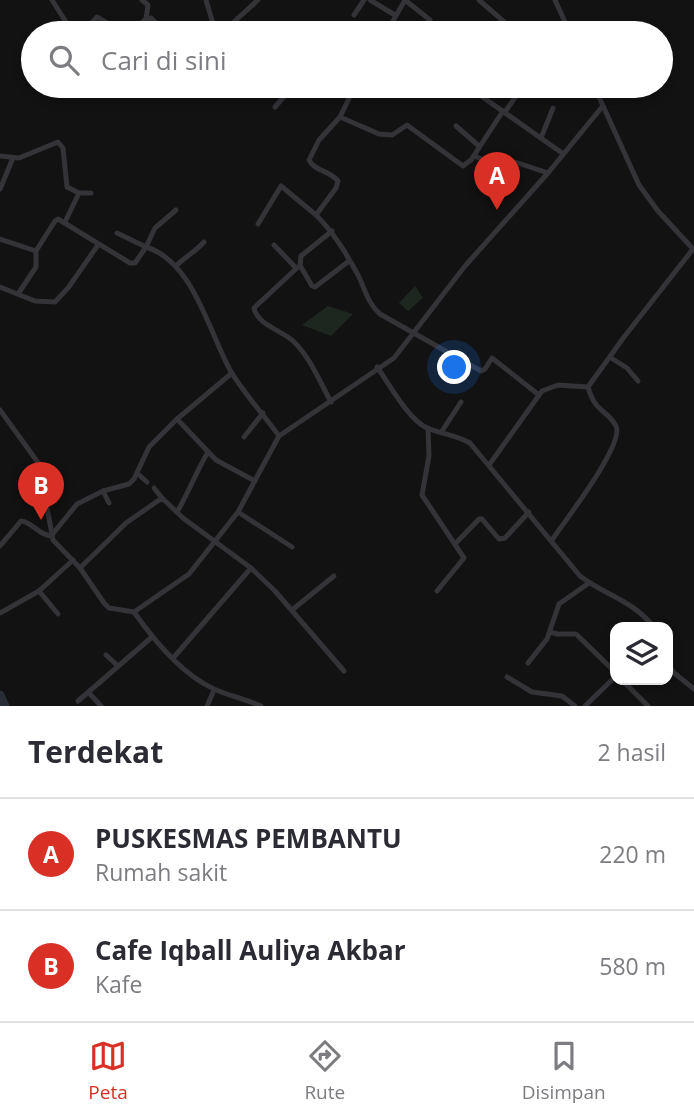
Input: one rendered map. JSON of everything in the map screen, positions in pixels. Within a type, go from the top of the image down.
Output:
[{"type":"street","points":[[52,0],[65,21]]},
{"type":"street","points":[[142,0],[148,3],[144,21]]},
{"type":"street","points":[[206,0],[213,21]]},
{"type":"street","points":[[235,21],[258,0]]},
{"type":"street","points":[[354,15],[364,0]]},
{"type":"street","points":[[370,0],[396,15]]},
{"type":"street","points":[[393,21],[405,0],[430,21]]},
{"type":"street","points":[[479,0],[503,21]]},
{"type":"street","points":[[555,0],[565,21]]},
{"type":"street","points":[[146,19],[155,21]]},
{"type":"street","points":[[275,107],[283,98]]},
{"type":"street","points":[[317,215],[338,181],[335,176],[312,165],[309,160],[319,140],[340,117],[349,98]]},
{"type":"street","points":[[485,98],[562,153]]},
{"type":"street","points":[[340,117],[379,134],[392,135],[407,125],[461,165],[467,164],[474,156],[479,145],[514,98]]},
{"type":"street","points":[[588,387],[694,249],[639,185],[599,98]]},
{"type":"street","points":[[0,410],[39,464],[51,536],[80,568],[109,608],[134,612],[189,574],[239,512],[279,436],[394,358],[465,266],[548,173],[602,107]]},
{"type":"street","points":[[541,138],[553,108]]},
{"type":"street","points":[[456,125],[479,145]]},
{"type":"street","points":[[0,156],[13,159],[24,157],[58,142],[62,148],[66,185],[79,193],[91,194]]},
{"type":"street","points":[[474,156],[494,164],[515,162],[548,173]]},
{"type":"street","points":[[0,189],[13,159]]},
{"type":"street","points":[[258,224],[281,186],[332,231],[373,308],[481,371],[497,350]]},
{"type":"street","points":[[65,222],[79,193]]},
{"type":"street","points":[[36,251],[58,219],[132,264],[146,247],[155,228],[176,211]]},
{"type":"street","points":[[331,402],[295,342],[254,312],[256,305],[298,267],[301,256],[332,231]]},
{"type":"street","points":[[117,233],[156,250],[176,266],[200,302],[232,373],[279,436]]},
{"type":"street","points":[[0,239],[36,251]]},
{"type":"street","points":[[176,266],[204,242]]},
{"type":"street","points":[[0,287],[41,303],[55,303],[98,245]]},
{"type":"street","points":[[274,245],[315,287],[349,261]]},
{"type":"street","points":[[18,294],[36,267],[36,251]]},
{"type":"street","points":[[492,358],[540,395]]},
{"type":"street","points":[[611,358],[627,368],[638,381]]},
{"type":"street","points":[[377,367],[413,417],[428,429],[442,431],[470,443],[580,576],[630,604],[649,622]]},
{"type":"street","points":[[51,536],[76,504],[103,491],[126,486],[137,473],[149,447],[177,419],[232,373]]},
{"type":"street","points":[[489,465],[540,395],[552,385],[588,387]]},
{"type":"street","points":[[552,540],[601,469],[618,435],[612,421],[592,401],[588,387]]},
{"type":"street","points":[[442,431],[461,402]]},
{"type":"street","points":[[244,437],[263,413]]},
{"type":"street","points":[[177,419],[208,453],[222,464],[256,481]]},
{"type":"street","points":[[428,429],[429,456],[422,495],[463,556],[463,562],[437,591]]},
{"type":"street","points":[[177,512],[208,453]]},
{"type":"street","points":[[137,473],[147,482]]},
{"type":"street","points":[[154,488],[177,512],[251,568],[275,591],[344,671]]},
{"type":"street","points":[[103,491],[109,503]]},
{"type":"street","points":[[80,568],[126,523],[162,498]]},
{"type":"street","points":[[239,512],[292,547]]},
{"type":"street","points":[[455,544],[479,519],[502,539],[529,512]]},
{"type":"street","points":[[0,546],[21,521],[29,523],[40,534],[51,536]]},
{"type":"street","points":[[0,613],[39,591],[72,561]]},
{"type":"street","points":[[174,657],[251,568]]},
{"type":"street","points":[[292,610],[334,576]]},
{"type":"street","points":[[528,663],[550,632],[559,604],[589,583]]},
{"type":"street","points":[[39,591],[58,614]]},
{"type":"street","points":[[134,612],[152,637],[191,675],[214,690],[261,706]]},
{"type":"street","points":[[550,632],[576,634],[610,670]]},
{"type":"street","points":[[78,701],[152,637]]},
{"type":"street","points":[[106,655],[118,666]]},
{"type":"street","points":[[673,671],[694,689]]},
{"type":"street","points":[[506,677],[532,692],[562,696],[575,706]]},
{"type":"street","points":[[585,706],[610,680]]},
{"type":"street","points":[[627,685],[648,706]]},
{"type":"street","points":[[207,706],[214,690]]},
{"type":"street","points":[[89,693],[101,706]]},
{"type":"shaded area","points":[[415,286],[423,298],[408,311],[399,303]]},
{"type":"shaded area","points":[[328,306],[353,314],[331,336],[302,325]]},
{"type":"waterway","points":[[0,695],[5,706]]},
{"type":"place","name":"PUSKESMAS PEMBANTU","points":[[497,210]]},
{"type":"place","name":"Cafe Iqball Auliya Akbar","points":[[41,520]]}]
